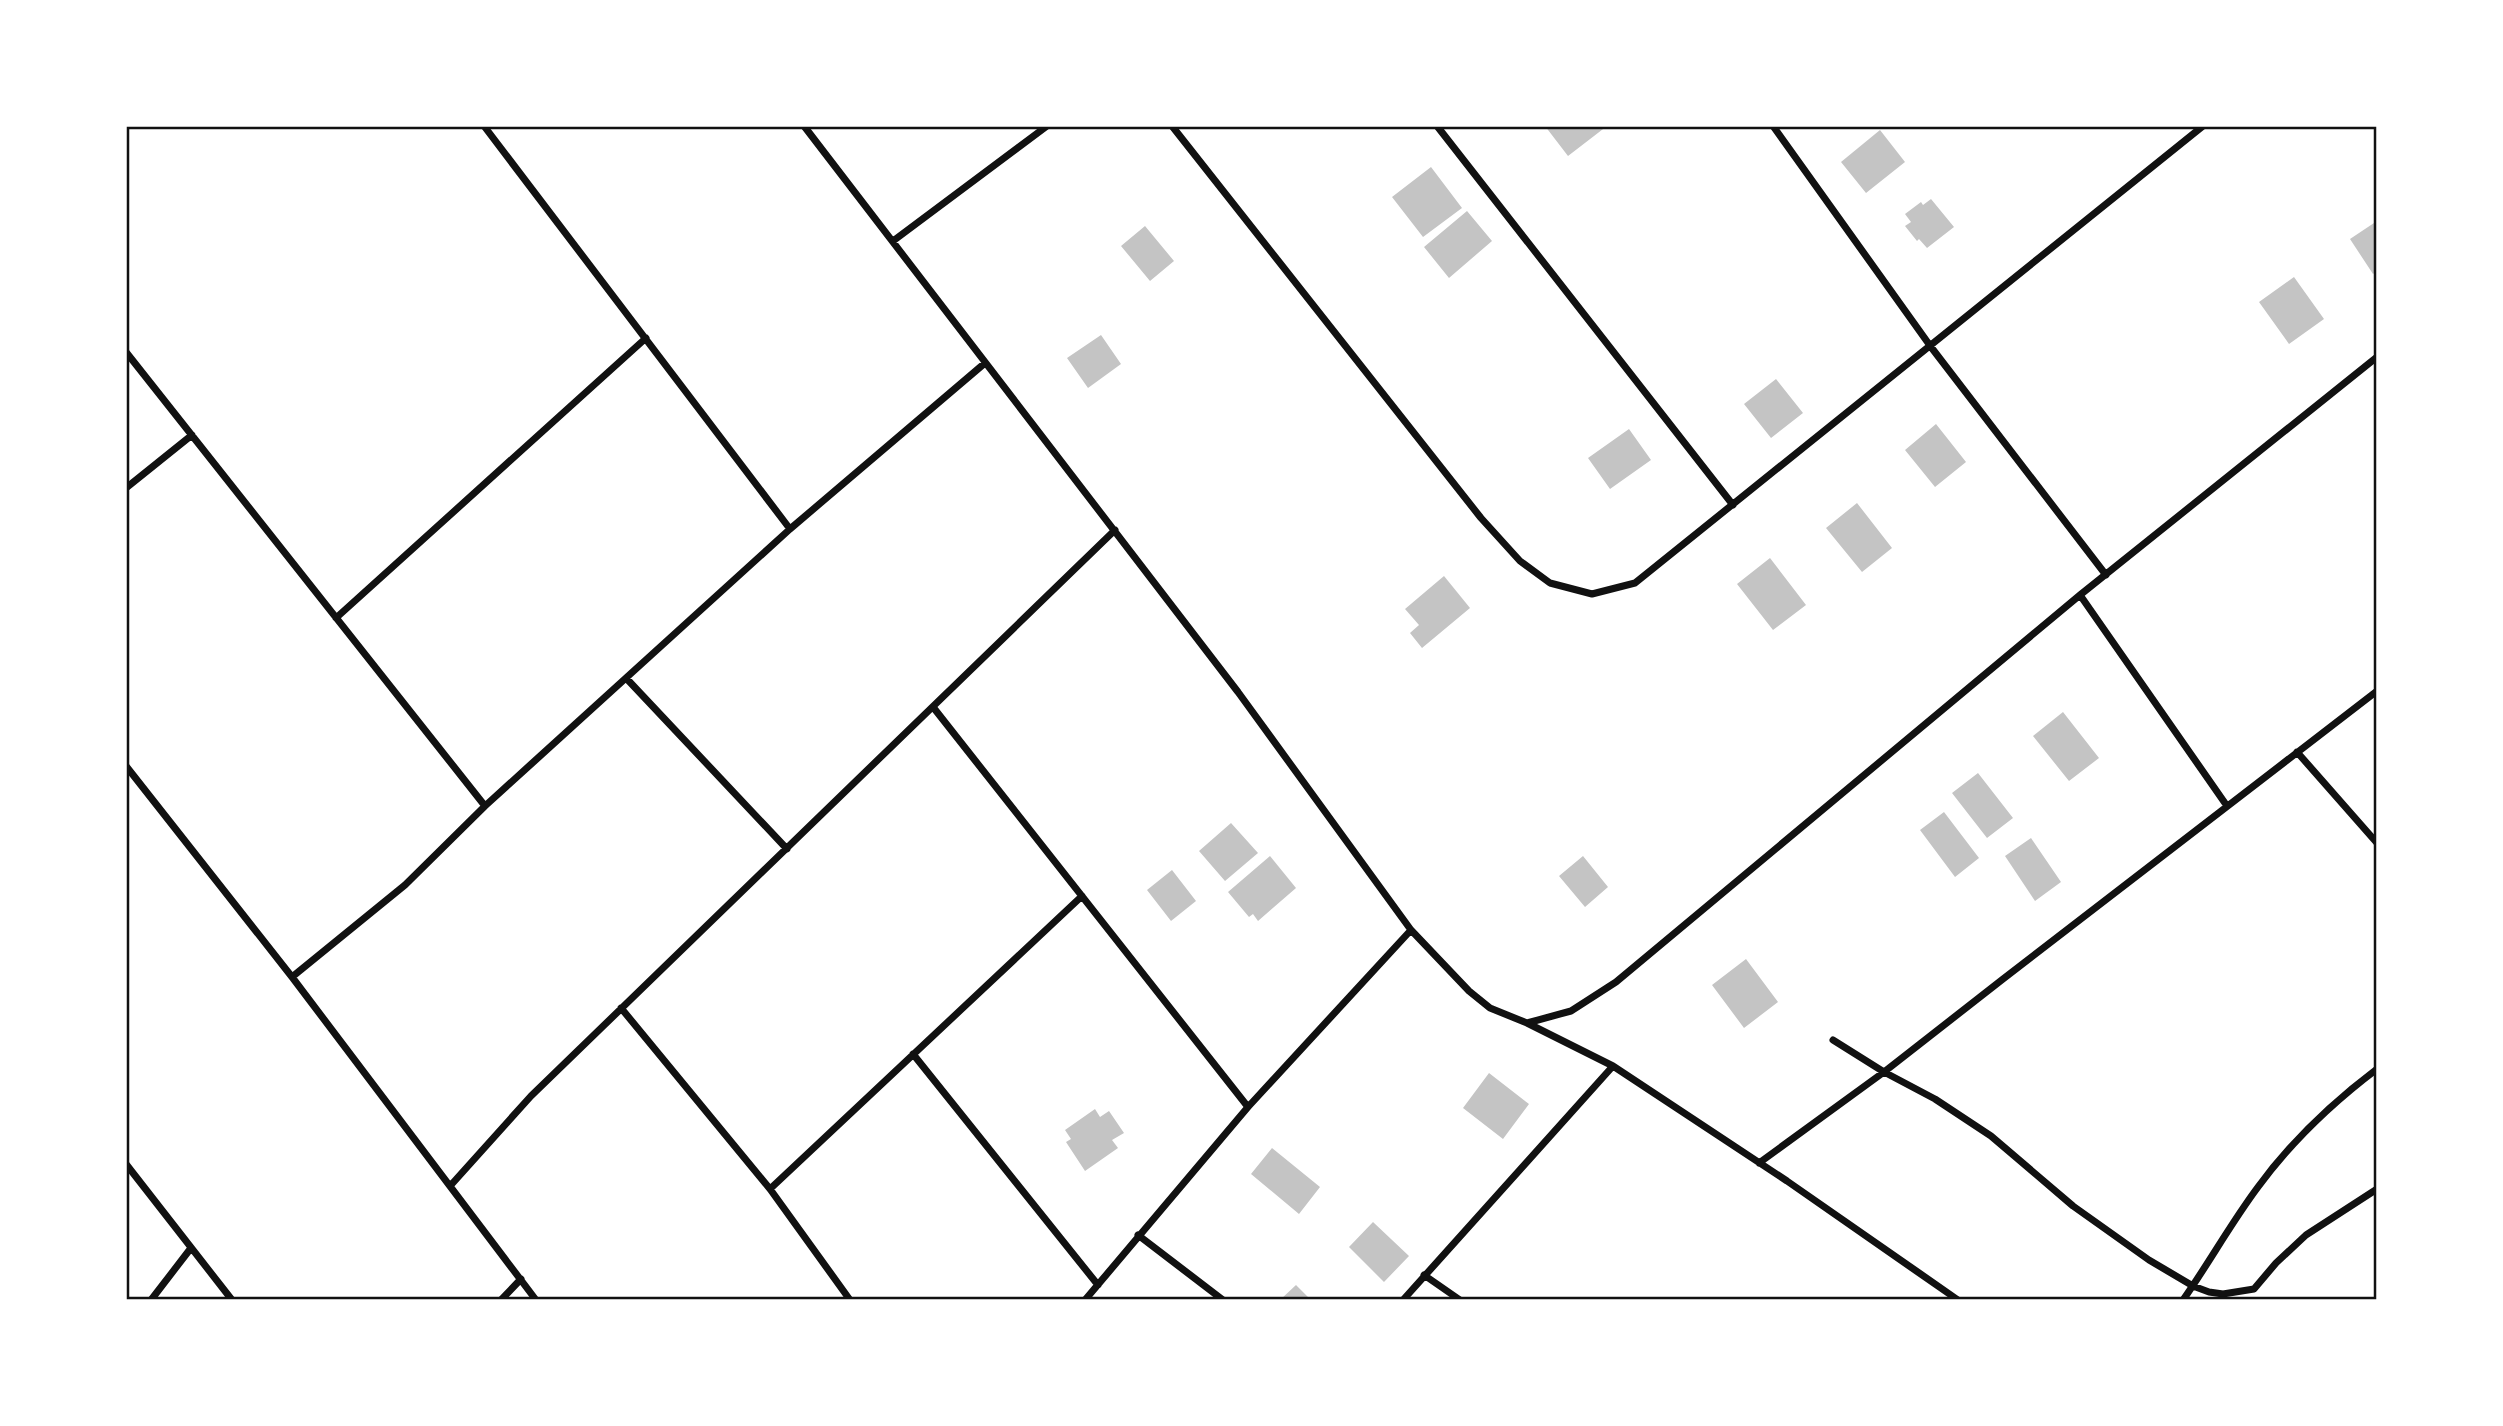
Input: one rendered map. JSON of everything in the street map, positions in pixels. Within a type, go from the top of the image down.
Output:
[{"type":"street","points":[[484,126],[790,529]]},
{"type":"street","points":[[804,126],[1254,713],[1411,930],[1479,1000],[1490,1008],[1527,1023],[1613,1066],[1958,1300]]},
{"type":"street","points":[[893,241],[1047,126]]},
{"type":"street","points":[[1172,126],[1481,517],[1520,561],[1550,583],[1592,594],[1635,583],[2203,126]]},
{"type":"street","points":[[1437,126],[1734,505]]},
{"type":"street","points":[[1774,126],[1931,347],[2106,575]]},
{"type":"street","points":[[336,618],[646,338]]},
{"type":"street","points":[[126,352],[485,806]]},
{"type":"street","points":[[1527,1023],[1570,1011],[1616,982],[2080,595],[2377,357]]},
{"type":"street","points":[[292,977],[405,885],[485,806],[790,529],[985,362]]},
{"type":"street","points":[[126,488],[192,435]]},
{"type":"street","points":[[451,1185],[531,1096],[1115,530]]},
{"type":"street","points":[[2080,595],[2227,806]]},
{"type":"street","points":[[626,678],[787,849]]},
{"type":"street","points":[[1759,1163],[1884,1072],[2377,691]]},
{"type":"street","points":[[933,707],[1248,1107]]},
{"type":"street","points":[[2298,752],[2377,843]]},
{"type":"street","points":[[126,766],[292,977],[536,1300]]},
{"type":"street","points":[[770,1189],[1082,896]]},
{"type":"street","points":[[1085,1300],[1248,1107],[1411,930]]},
{"type":"street","points":[[621,1008],[770,1189],[850,1300]]},
{"type":"street","points":[[1833,1040],[1884,1072],[1935,1099],[1991,1136],[2073,1206],[2149,1260],[2193,1286],[2223,1294],[2254,1289],[2276,1263],[2306,1235],[2377,1189]]},
{"type":"street","points":[[914,1054],[1098,1285]]},
{"type":"street","points":[[1403,1300],[1613,1066]]},
{"type":"street","points":[[2183,1300],[2258,1187],[2300,1136],[2377,1069]]},
{"type":"street","points":[[126,1164],[232,1300]]},
{"type":"street","points":[[1138,1236],[1223,1300]]},
{"type":"street","points":[[151,1300],[191,1248]]},
{"type":"street","points":[[1424,1275],[1460,1300]]},
{"type":"street","points":[[501,1300],[521,1279]]},
{"type":"building","points":[[1545,126],[1607,126],[1568,156]]},
{"type":"building","points":[[1880,130],[1905,162],[1866,193],[1841,162]]},
{"type":"building","points":[[1431,167],[1462,208],[1423,237],[1392,197]]},
{"type":"building","points":[[1931,199],[1954,227],[1927,248],[1919,239],[1917,241],[1905,226],[1911,222],[1905,214],[1921,202],[1923,205]]},
{"type":"building","points":[[1467,211],[1492,241],[1449,278],[1424,247]]},
{"type":"building","points":[[2377,221],[2377,271],[2373,274],[2350,239]]},
{"type":"building","points":[[1145,226],[1174,261],[1150,281],[1121,246]]},
{"type":"building","points":[[2294,277],[2324,319],[2289,344],[2259,302]]},
{"type":"building","points":[[1101,335],[1121,364],[1088,388],[1067,358]]},
{"type":"building","points":[[1776,379],[1803,413],[1771,438],[1744,404]]},
{"type":"building","points":[[1936,424],[1966,462],[1935,487],[1905,450]]},
{"type":"building","points":[[1629,429],[1651,460],[1610,489],[1588,458]]},
{"type":"building","points":[[1857,503],[1892,548],[1862,572],[1826,528]]},
{"type":"building","points":[[1770,558],[1806,605],[1773,630],[1737,584]]},
{"type":"building","points":[[1444,576],[1470,608],[1422,648],[1410,633],[1419,625],[1405,609]]},
{"type":"building","points":[[2063,712],[2099,758],[2069,781],[2033,736]]},
{"type":"building","points":[[1978,773],[2013,818],[1987,838],[1952,793]]},
{"type":"building","points":[[1944,812],[1979,858],[1955,877],[1920,830]]},
{"type":"building","points":[[1231,823],[1258,853],[1225,881],[1199,851]]},
{"type":"building","points":[[2031,838],[2061,882],[2035,901],[2005,856]]},
{"type":"building","points":[[1270,856],[1296,888],[1258,921],[1253,914],[1249,917],[1228,892]]},
{"type":"building","points":[[1583,856],[1608,887],[1585,907],[1559,876]]},
{"type":"building","points":[[1172,870],[1196,901],[1171,921],[1147,890]]},
{"type":"building","points":[[1746,959],[1778,1002],[1744,1028],[1712,985]]},
{"type":"building","points":[[1489,1073],[1529,1104],[1503,1139],[1463,1108]]},
{"type":"building","points":[[1095,1109],[1100,1117],[1109,1111],[1124,1133],[1112,1140],[1118,1148],[1085,1171],[1066,1142],[1071,1139],[1065,1130]]},
{"type":"building","points":[[1272,1148],[1320,1187],[1299,1214],[1251,1174]]},
{"type":"building","points":[[1373,1222],[1409,1256],[1384,1282],[1349,1247]]},
{"type":"building","points":[[1296,1285],[1311,1300],[1280,1300]]}]
